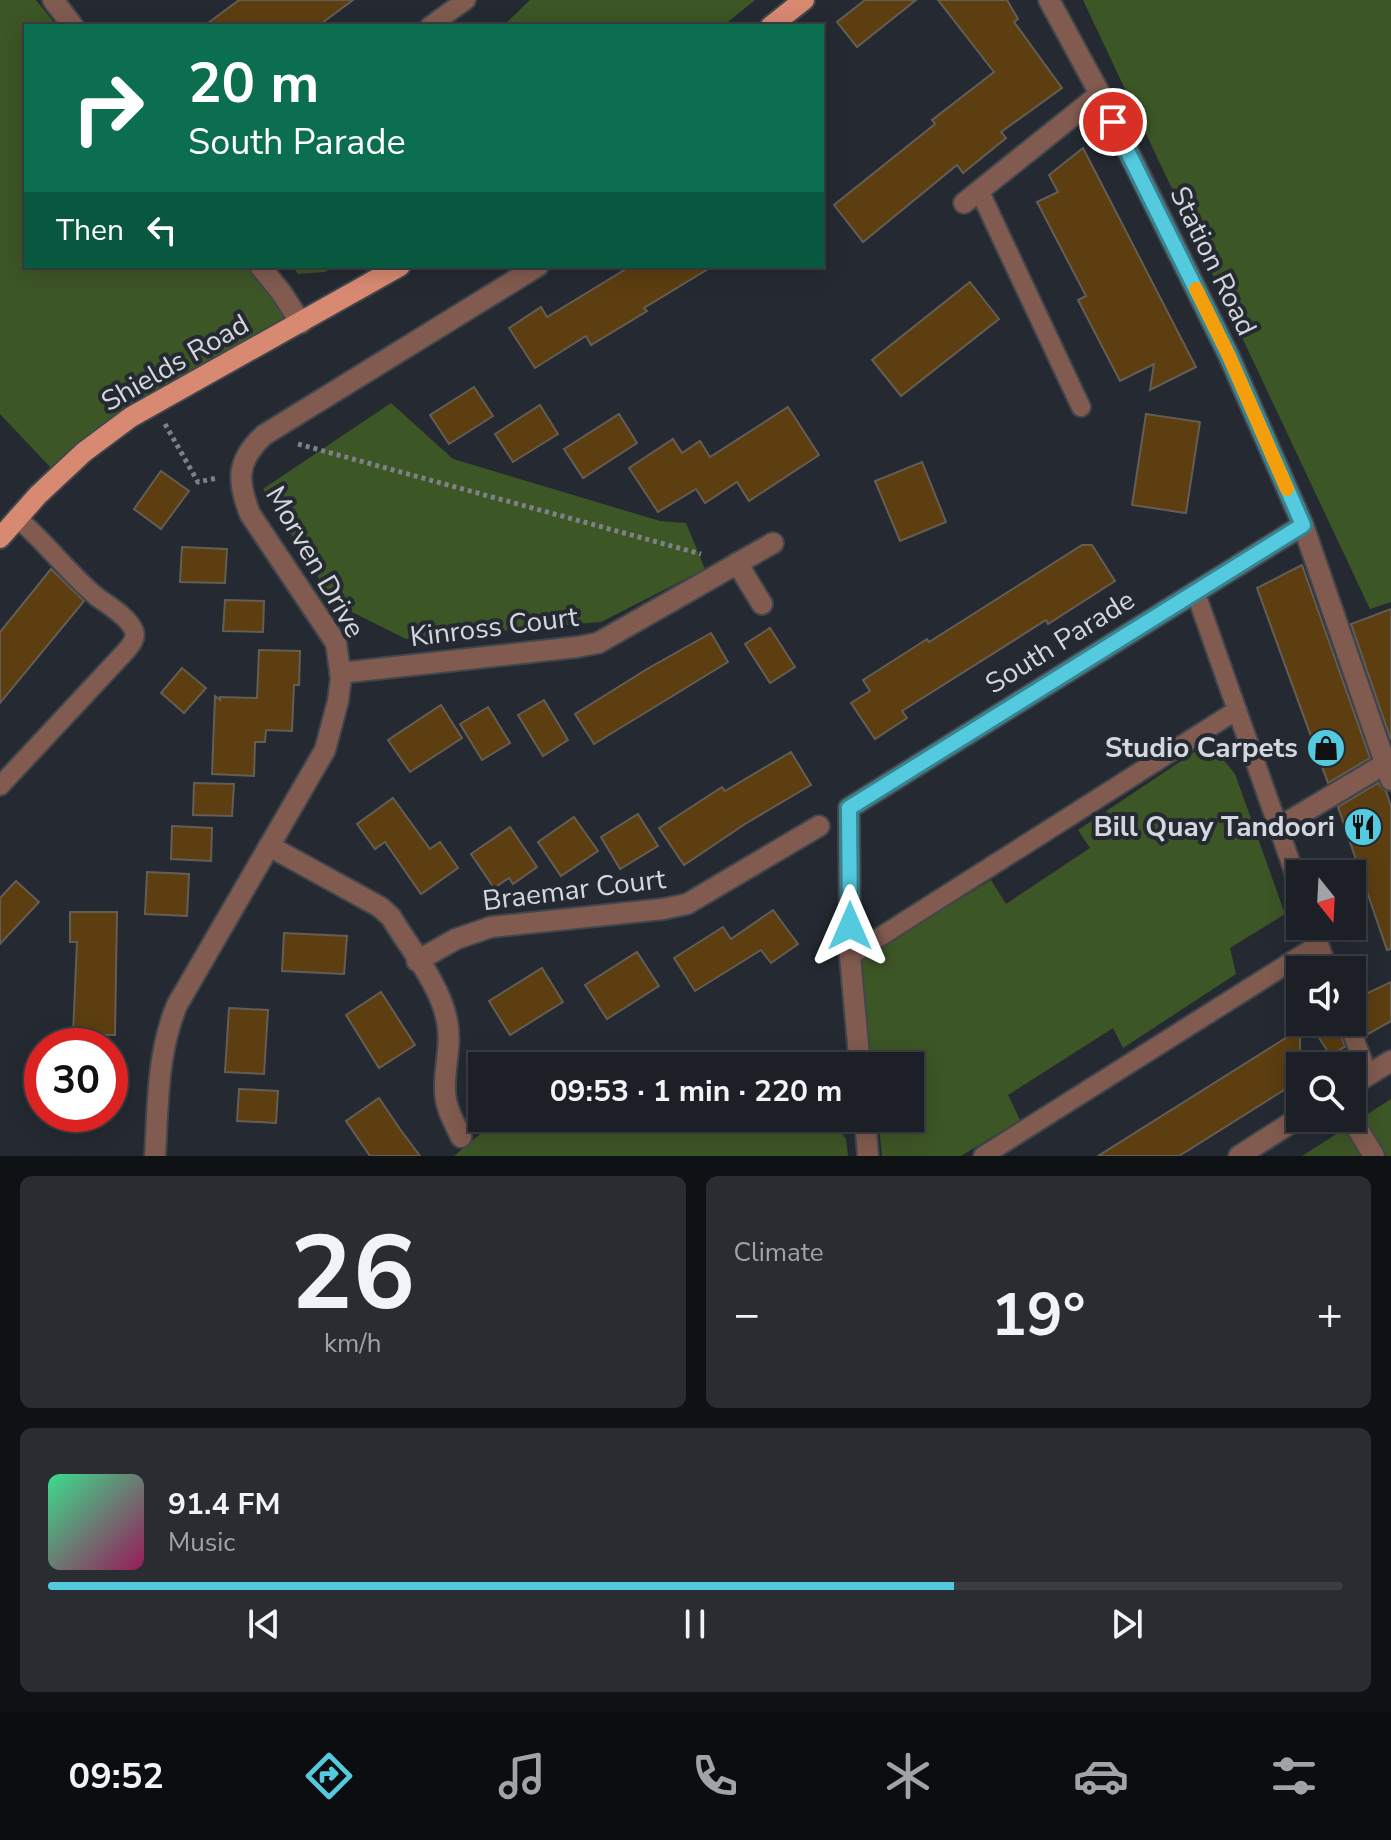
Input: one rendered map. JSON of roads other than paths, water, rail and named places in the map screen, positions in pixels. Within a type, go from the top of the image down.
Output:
[{"type":"main road","points":[[774,24],[804,0]]},
{"type":"main road","name":"Shields Road","points":[[0,538],[38,495],[84,452],[131,417],[397,268]]},
{"type":"street","points":[[53,0],[71,24]]},
{"type":"street","name":"Station Road","points":[[1049,0],[1100,94],[1229,356],[1303,525],[1389,775]]},
{"type":"street","points":[[972,196],[1100,94]]},
{"type":"street","points":[[262,268],[301,323]]},
{"type":"street","name":"Morven Drive","points":[[155,1156],[163,1047],[177,1005],[325,750],[336,712],[340,673],[336,643],[250,514],[242,493],[241,472],[248,449],[264,435],[535,268]]},
{"type":"street","name":"South Parade","points":[[850,956],[849,808],[1303,525]]},
{"type":"street","name":"Kinross Court","points":[[340,673],[598,643],[773,543]]},
{"type":"street","points":[[737,563],[762,604]]},
{"type":"street","points":[[1279,827],[1389,775]]},
{"type":"street","name":"Braemar Court","points":[[417,961],[456,939],[491,927],[687,904],[819,826]]},
{"type":"street","points":[[269,846],[380,907],[391,917],[440,997],[449,1041],[445,1090],[447,1107],[461,1137]]},
{"type":"street","points":[[850,956],[859,1052]]},
{"type":"street","points":[[1366,1076],[1391,1061]]},
{"type":"street","points":[[1239,1156],[1286,1126]]},
{"type":"street","points":[[866,1132],[868,1156]]},
{"type":"street","points":[[1359,1132],[1374,1156]]},
{"type":"lane","points":[[433,24],[466,0]]},
{"type":"lane","points":[[972,196],[1081,407]]},
{"type":"lane","points":[[0,786],[134,640],[134,632],[128,622],[79,582],[44,541],[17,518]]},
{"type":"lane","points":[[1195,591],[1290,860]]},
{"type":"lane","points":[[850,956],[1237,710]]},
{"type":"lane","points":[[983,1156],[1308,940]]},
{"type":"place","name":"Studio Carpets","points":[[1326,748]]},
{"type":"place","name":"Bill Quay Tandoori","points":[[1363,827]]}]
